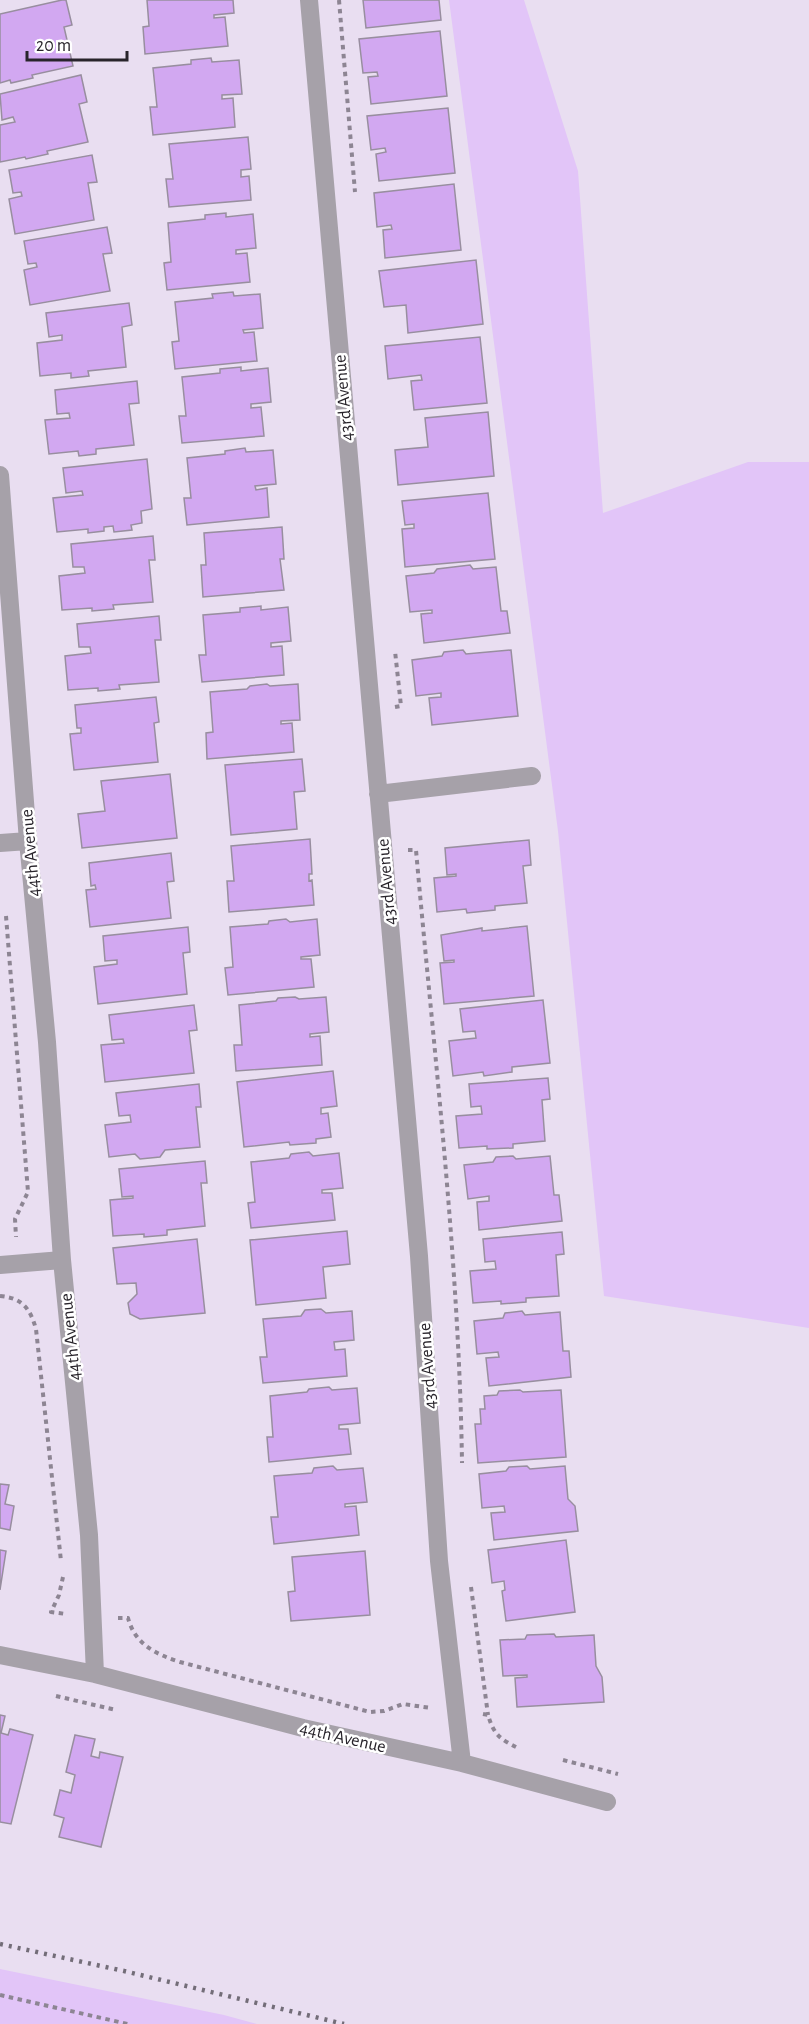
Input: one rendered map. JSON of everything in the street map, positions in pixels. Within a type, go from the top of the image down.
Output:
[{"type":"street","name":"43rd Avenue","points":[[309,0],[419,1256],[439,1561],[462,1763]]},
{"type":"street","name":"44th Avenue","points":[[0,475],[28,841],[47,1042],[62,1260],[89,1535],[95,1674],[303,1728],[462,1763],[607,1802]]},
{"type":"street","points":[[378,794],[532,776]]},
{"type":"street","points":[[0,843],[28,841]]},
{"type":"street","points":[[9,1265],[62,1260]]},
{"type":"street","points":[[0,1655],[95,1674]]},
{"type":"path","points":[[384,853],[416,850],[454,1277],[461,1388],[462,1465]]},
{"type":"path","points":[[6,914],[28,1192],[15,1219],[9,1265],[21,1304]]},
{"type":"path","points":[[0,1296],[14,1298],[31,1312],[36,1329],[62,1564]]},
{"type":"path","points":[[63,1576],[59,1595],[51,1612],[93,1618],[128,1618],[131,1628],[143,1645],[170,1659],[370,1712],[384,1711],[403,1704],[488,1715]]},
{"type":"path","points":[[471,1581],[488,1715],[493,1731],[503,1740],[529,1751]]},
{"type":"path","points":[[562,1760],[618,1774]]},
{"type":"path","points":[[0,1995],[128,2024]]},
{"type":"shaded area","points":[[449,0],[524,0],[578,171],[603,513],[748,462],[809,462],[809,1328],[604,1296],[558,831]]},
{"type":"shaded area","points":[[0,1969],[224,2015],[257,2024],[0,2024]]},
{"type":"building","points":[[66,0],[72,25],[64,27],[73,66],[32,75],[33,78],[0,83],[0,14]]},
{"type":"building","points":[[147,0],[233,0],[234,13],[214,15],[214,18],[225,17],[228,46],[145,54],[143,27],[149,26]]},
{"type":"building","points":[[363,0],[439,0],[441,20],[366,28]]},
{"type":"building","points":[[440,31],[447,96],[371,104],[368,77],[378,76],[377,72],[363,73],[359,39]]},
{"type":"building","points":[[211,58],[212,62],[239,60],[242,94],[222,95],[222,99],[233,98],[235,127],[153,135],[150,107],[157,107],[153,68],[191,64],[191,60]]},
{"type":"building","points":[[81,75],[87,102],[79,104],[88,142],[47,151],[48,154],[26,159],[25,157],[0,162],[0,125],[15,122],[13,117],[2,120],[0,94]]},
{"type":"building","points":[[448,108],[455,173],[379,181],[376,154],[386,152],[385,148],[371,150],[367,116]]},
{"type":"building","points":[[248,137],[251,169],[241,170],[241,177],[249,176],[251,200],[169,207],[166,179],[173,179],[169,144]]},
{"type":"building","points":[[92,155],[97,182],[88,183],[94,220],[15,234],[9,199],[22,196],[21,192],[13,193],[9,170]]},
{"type":"building","points":[[454,184],[461,250],[385,258],[383,230],[392,229],[391,225],[377,227],[374,193]]},
{"type":"building","points":[[226,213],[226,217],[253,214],[256,248],[236,250],[236,254],[247,253],[250,282],[167,290],[164,263],[171,262],[168,223],[205,219],[205,215]]},
{"type":"building","points":[[107,227],[112,253],[103,254],[110,291],[30,305],[24,270],[37,267],[36,263],[28,264],[24,241]]},
{"type":"building","points":[[476,260],[483,324],[408,333],[406,305],[384,307],[379,271]]},
{"type":"building","points":[[233,292],[234,296],[260,294],[263,328],[243,330],[244,333],[254,332],[257,361],[175,369],[172,342],[179,341],[175,302],[213,298],[212,294]]},
{"type":"building","points":[[129,303],[132,325],[122,327],[126,367],[88,371],[89,376],[71,378],[71,373],[40,376],[37,343],[62,340],[62,335],[49,337],[46,313]]},
{"type":"building","points":[[480,337],[487,403],[414,410],[411,381],[422,380],[421,375],[388,379],[385,346]]},
{"type":"building","points":[[241,367],[241,371],[268,368],[271,402],[251,404],[251,408],[261,407],[264,436],[182,443],[179,416],[186,416],[182,377],[220,373],[220,369]]},
{"type":"building","points":[[137,381],[139,403],[129,404],[134,445],[96,449],[96,454],[79,456],[78,451],[49,454],[45,420],[70,418],[69,413],[57,414],[55,390]]},
{"type":"building","points":[[488,412],[494,476],[398,485],[395,450],[428,447],[425,418]]},
{"type":"building","points":[[245,448],[246,452],[273,450],[276,484],[255,486],[256,490],[267,488],[269,517],[187,525],[184,498],[191,498],[187,458],[225,454],[225,451]]},
{"type":"building","points":[[147,459],[152,509],[141,511],[142,523],[131,525],[132,530],[114,532],[113,526],[104,527],[104,531],[88,533],[88,529],[57,532],[53,498],[83,495],[82,491],[66,493],[63,468]]},
{"type":"building","points":[[488,493],[495,559],[405,567],[402,529],[414,528],[414,524],[405,525],[402,501]]},
{"type":"building","points":[[282,527],[284,559],[280,559],[284,590],[203,597],[201,565],[206,565],[204,533]]},
{"type":"building","points":[[153,536],[155,560],[149,560],[153,602],[113,605],[114,609],[92,611],[92,608],[62,610],[59,576],[85,573],[84,567],[73,567],[71,544]]},
{"type":"building","points":[[470,565],[473,569],[496,567],[501,611],[507,611],[510,633],[424,643],[421,614],[432,613],[432,610],[410,612],[406,576]]},
{"type":"building","points":[[261,606],[261,610],[288,607],[291,641],[271,643],[271,647],[282,646],[284,675],[202,682],[199,655],[206,655],[203,615],[240,612],[240,608]]},
{"type":"building","points":[[159,616],[161,640],[155,640],[159,682],[119,685],[120,689],[98,691],[98,688],[68,690],[65,656],[91,653],[90,647],[79,647],[77,624]]},
{"type":"building","points":[[463,650],[466,654],[511,650],[518,716],[432,725],[429,698],[441,697],[441,693],[416,696],[412,660],[442,656],[444,652]]},
{"type":"building","points":[[267,684],[270,686],[298,684],[300,720],[281,721],[281,724],[292,723],[294,752],[207,759],[206,733],[213,732],[210,692],[247,689],[250,686]]},
{"type":"building","points":[[156,697],[159,722],[154,723],[158,762],[74,770],[70,734],[81,733],[81,728],[77,728],[75,705]]},
{"type":"building","points":[[302,759],[305,791],[294,792],[297,829],[231,835],[225,765]]},
{"type":"building","points":[[170,774],[177,838],[82,848],[78,814],[105,811],[101,781]]},
{"type":"building","points":[[310,839],[312,874],[309,874],[309,881],[312,880],[314,905],[229,912],[227,881],[234,881],[231,846]]},
{"type":"building","points":[[529,840],[531,865],[523,866],[527,903],[495,906],[495,910],[467,913],[466,909],[437,912],[434,878],[456,876],[456,874],[447,875],[445,848]]},
{"type":"building","points":[[171,853],[174,881],[167,882],[171,918],[90,927],[86,890],[96,889],[95,885],[91,886],[89,863]]},
{"type":"building","points":[[286,919],[290,922],[317,919],[320,955],[301,957],[301,959],[311,959],[314,987],[228,995],[225,968],[233,967],[230,927],[268,924],[269,921]]},
{"type":"building","points":[[527,926],[534,996],[444,1004],[440,963],[454,962],[454,960],[444,961],[441,935],[482,928],[482,931]]},
{"type":"building","points":[[188,927],[190,952],[183,953],[187,994],[98,1004],[94,967],[117,964],[117,960],[105,961],[103,936]]},
{"type":"building","points":[[295,997],[299,999],[326,997],[329,1032],[310,1034],[310,1037],[320,1036],[322,1065],[236,1071],[234,1045],[242,1045],[239,1005]]},
{"type":"building","points":[[543,1000],[550,1063],[512,1067],[512,1072],[484,1076],[483,1072],[453,1076],[449,1041],[476,1038],[475,1031],[463,1032],[460,1009]]},
{"type":"building","points":[[194,1005],[197,1030],[189,1031],[194,1073],[105,1082],[101,1045],[124,1043],[123,1039],[112,1040],[109,1015]]},
{"type":"building","points":[[333,1071],[337,1106],[321,1108],[321,1114],[328,1113],[331,1137],[316,1139],[316,1143],[290,1145],[289,1142],[244,1147],[237,1082]]},
{"type":"building","points":[[548,1078],[550,1099],[542,1100],[545,1141],[513,1144],[513,1148],[487,1149],[487,1146],[459,1148],[456,1116],[482,1114],[481,1106],[471,1107],[469,1084]]},
{"type":"building","points":[[199,1084],[201,1107],[196,1107],[200,1147],[165,1150],[160,1157],[140,1159],[135,1154],[109,1157],[105,1125],[131,1122],[130,1115],[119,1116],[116,1093]]},
{"type":"building","points":[[309,1152],[313,1156],[339,1153],[343,1188],[322,1190],[322,1193],[332,1193],[335,1220],[251,1228],[248,1203],[255,1202],[251,1162],[289,1158],[291,1154]]},
{"type":"building","points":[[513,1156],[516,1159],[550,1156],[554,1195],[559,1195],[562,1221],[479,1230],[477,1202],[489,1201],[489,1196],[468,1199],[464,1165],[493,1162],[496,1157]]},
{"type":"building","points":[[205,1161],[207,1183],[201,1183],[205,1226],[167,1230],[167,1235],[113,1236],[110,1200],[133,1198],[133,1196],[122,1197],[119,1169]]},
{"type":"building","points":[[347,1231],[350,1264],[323,1267],[326,1298],[256,1305],[250,1240]]},
{"type":"building","points":[[562,1232],[564,1254],[556,1255],[559,1296],[526,1298],[526,1302],[473,1303],[470,1271],[496,1269],[495,1261],[485,1262],[483,1239]]},
{"type":"building","points":[[197,1239],[205,1313],[140,1319],[130,1314],[128,1303],[137,1294],[136,1283],[117,1284],[113,1248]]},
{"type":"building","points":[[321,1309],[326,1313],[352,1311],[354,1340],[334,1342],[335,1350],[345,1349],[347,1376],[263,1383],[260,1357],[267,1357],[263,1319],[301,1316],[305,1310]]},
{"type":"building","points":[[522,1311],[525,1315],[560,1312],[563,1351],[569,1351],[571,1377],[489,1386],[486,1358],[499,1357],[498,1352],[477,1354],[474,1321],[503,1318],[505,1313]]},
{"type":"building","points":[[329,1387],[332,1390],[357,1388],[360,1423],[339,1425],[339,1429],[348,1429],[351,1454],[269,1462],[267,1437],[273,1437],[270,1396]]},
{"type":"building","points":[[520,1390],[523,1392],[561,1390],[566,1457],[478,1463],[475,1424],[481,1424],[480,1409],[485,1409],[484,1396],[497,1395],[499,1391]]},
{"type":"building","points":[[333,1466],[337,1470],[363,1468],[367,1502],[345,1504],[345,1507],[356,1506],[359,1535],[274,1544],[271,1517],[278,1517],[274,1476],[312,1473],[314,1468]]},
{"type":"building","points":[[527,1466],[530,1469],[565,1466],[568,1499],[575,1506],[578,1531],[494,1540],[491,1513],[505,1512],[504,1506],[482,1508],[479,1474],[506,1471],[509,1467]]},
{"type":"building","points":[[0,1484],[9,1485],[5,1504],[14,1506],[10,1530],[0,1528]]},
{"type":"building","points":[[566,1540],[575,1612],[506,1621],[502,1591],[505,1590],[504,1581],[492,1583],[488,1550]]},
{"type":"building","points":[[0,1550],[6,1551],[0,1590]]},
{"type":"building","points":[[365,1551],[370,1615],[291,1621],[288,1592],[295,1591],[292,1557]]},
{"type":"building","points":[[554,1634],[556,1637],[594,1635],[596,1666],[602,1677],[604,1702],[517,1707],[515,1678],[527,1677],[527,1675],[503,1676],[500,1640],[525,1639],[527,1635]]},
{"type":"building","points":[[0,1715],[5,1716],[1,1733],[8,1735],[10,1729],[33,1735],[11,1824],[0,1822]]},
{"type":"building","points":[[75,1735],[95,1739],[91,1756],[99,1758],[100,1752],[123,1757],[101,1847],[59,1837],[64,1818],[54,1815],[60,1790],[71,1793],[75,1775],[66,1772]]},
{"type":"railway","points":[[0,1944],[344,2024]]}]
